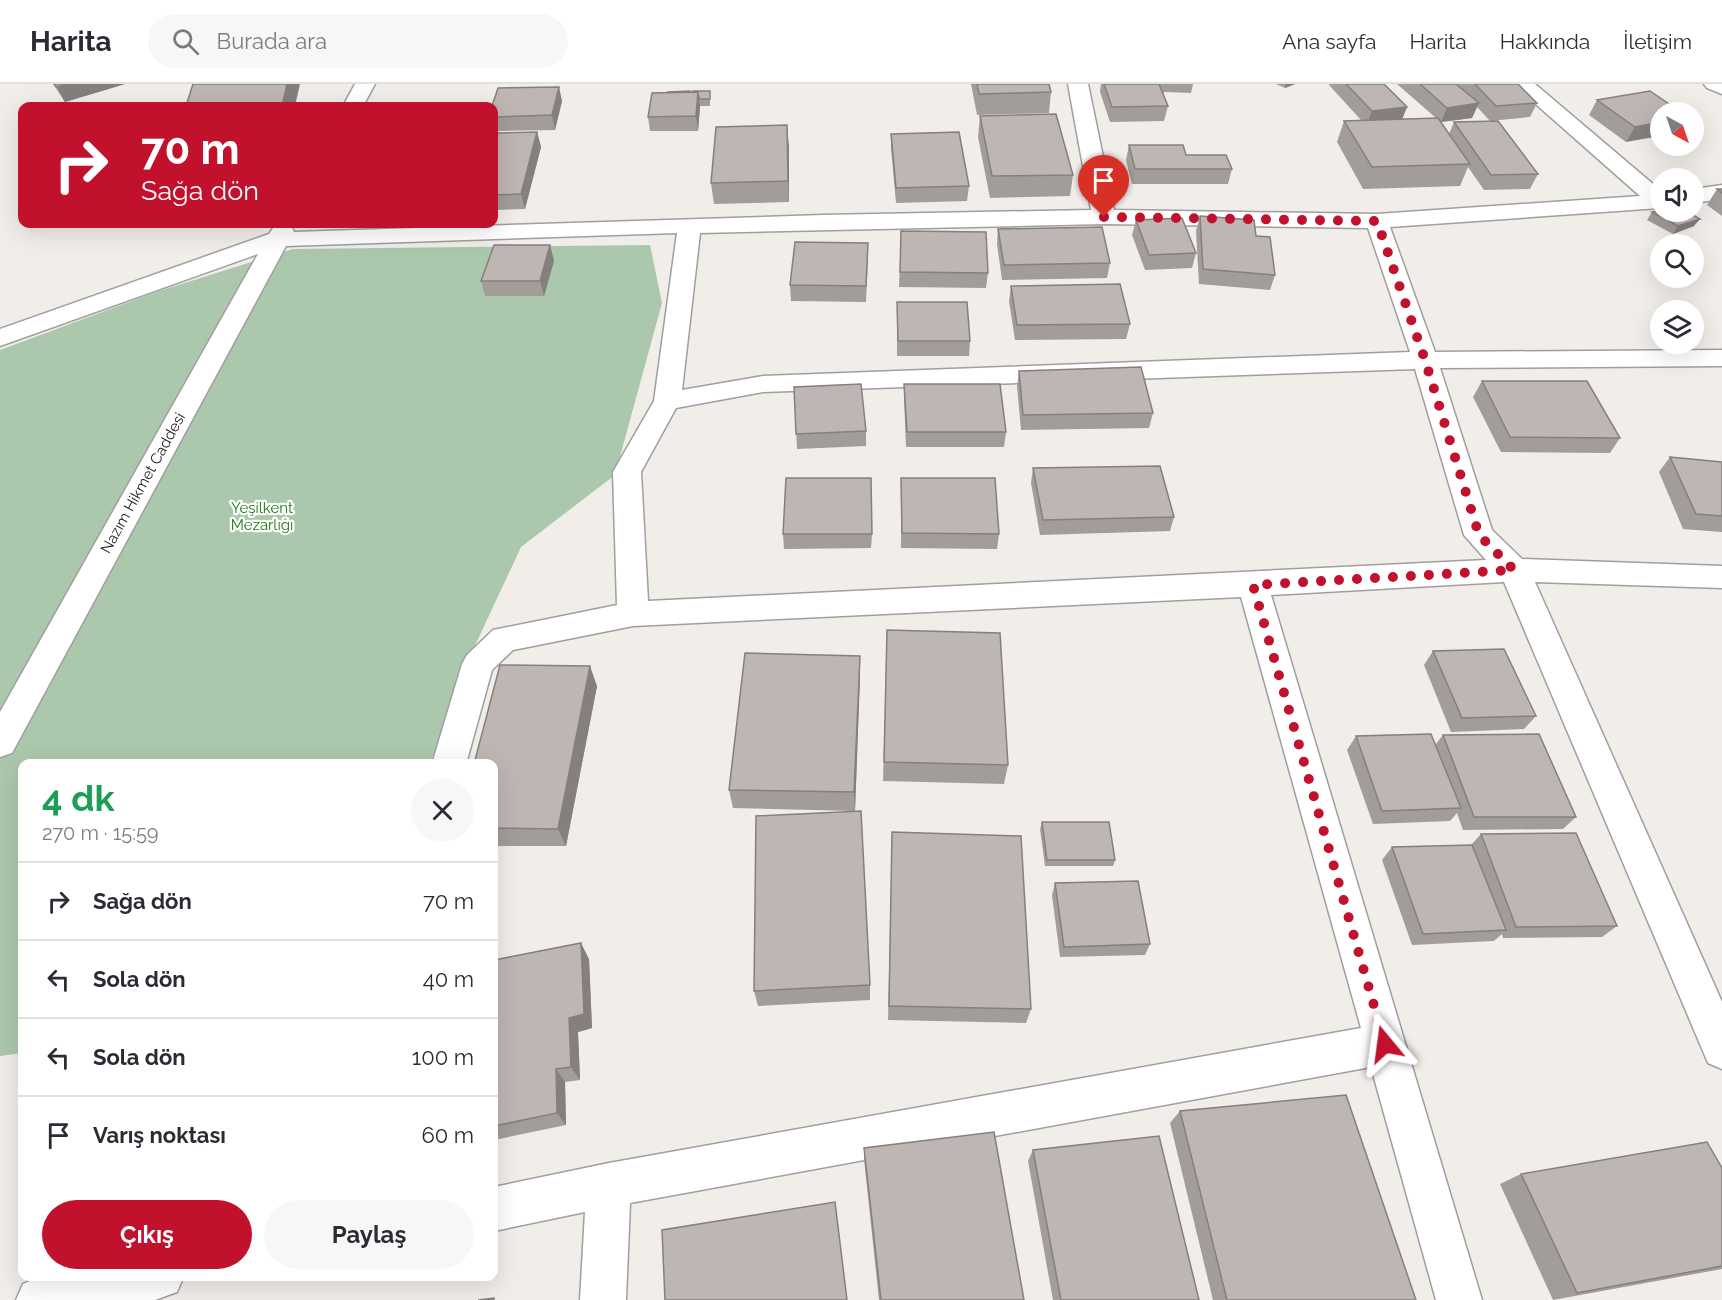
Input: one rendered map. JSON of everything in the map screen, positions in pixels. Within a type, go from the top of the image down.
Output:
[{"type":"street","points":[[355,102],[365,84]]},
{"type":"street","points":[[1078,84],[1104,217]]},
{"type":"street","points":[[1523,84],[1650,192]]},
{"type":"street","points":[[1714,84],[1722,88]]},
{"type":"street","points":[[1704,195],[1722,192]]},
{"type":"street","points":[[0,339],[283,231],[689,227],[1104,217],[1377,221],[1650,202]]},
{"type":"street","points":[[1377,221],[1425,360],[1479,535],[1514,570],[1722,1049]]},
{"type":"street","points":[[633,614],[627,472],[667,401],[689,227]]},
{"type":"street","name":"Nazım Hikmet Caddesi","points":[[0,742],[283,231]]},
{"type":"street","points":[[667,401],[763,384],[1425,360],[1722,358]]},
{"type":"street","points":[[450,759],[478,664],[504,639],[633,614],[1253,585],[1514,570],[1722,576]]},
{"type":"street","points":[[1253,585],[1459,1300]]},
{"type":"street","points":[[498,1208],[609,1185],[1385,1044]]},
{"type":"street","points":[[603,1300],[609,1185]]},
{"type":"street","points":[[39,1300],[136,1281]]},
{"type":"green space","name":"Yeşilkent Mezarlığı","points":[[650,245],[662,303],[615,475],[521,547],[466,665],[431,759],[18,759],[18,1054],[0,1056],[0,350],[156,292],[293,249]]},
{"type":"building","points":[[193,84],[287,84],[283,102],[187,102]]},
{"type":"building","points":[[977,84],[1049,84],[1051,92],[979,94]]},
{"type":"building","points":[[1104,84],[1159,84],[1168,106],[1112,107]]},
{"type":"building","points":[[1346,84],[1384,84],[1407,107],[1372,111]]},
{"type":"building","points":[[1420,84],[1456,84],[1479,103],[1447,108]]},
{"type":"building","points":[[1475,84],[1518,84],[1537,103],[1496,106]]},
{"type":"building","points":[[559,87],[552,115],[498,117],[498,102],[493,102],[498,88]]},
{"type":"building","points":[[693,91],[710,91],[710,99],[699,99],[698,92]]},
{"type":"building","points":[[1650,91],[1666,102],[1650,102],[1650,124],[1635,127],[1597,100]]},
{"type":"building","points":[[698,92],[696,116],[648,117],[652,93]]},
{"type":"building","points":[[1056,114],[1073,175],[992,176],[980,116]]},
{"type":"building","points":[[1438,118],[1470,164],[1372,167],[1344,121]]},
{"type":"building","points":[[1498,121],[1538,174],[1491,175],[1454,122]]},
{"type":"building","points":[[787,125],[788,181],[711,183],[716,127]]},
{"type":"building","points":[[537,132],[521,194],[498,195],[498,133]]},
{"type":"building","points":[[959,132],[969,186],[896,188],[891,134]]},
{"type":"building","points":[[1129,145],[1183,145],[1186,155],[1226,155],[1232,169],[1135,169]]},
{"type":"building","points":[[1200,216],[1254,220],[1256,236],[1270,237],[1275,275],[1203,269]]},
{"type":"building","points":[[1182,218],[1196,253],[1149,255],[1136,220]]},
{"type":"building","points":[[1671,222],[1691,222],[1678,226]]},
{"type":"building","points":[[1102,227],[1110,263],[1004,265],[998,229]]},
{"type":"building","points":[[901,231],[986,232],[988,273],[900,272]]},
{"type":"building","points":[[795,242],[868,243],[866,286],[790,285]]},
{"type":"building","points":[[494,245],[550,245],[540,281],[481,281]]},
{"type":"building","points":[[1120,284],[1130,324],[1017,325],[1011,286]]},
{"type":"building","points":[[897,302],[967,302],[970,341],[898,341]]},
{"type":"building","points":[[1141,367],[1153,413],[1023,415],[1019,371]]},
{"type":"building","points":[[1482,381],[1587,381],[1620,438],[1510,437]]},
{"type":"building","points":[[861,384],[866,431],[796,434],[794,387]]},
{"type":"building","points":[[904,384],[1000,384],[1006,432],[907,432]]},
{"type":"building","points":[[1670,457],[1722,462],[1722,516],[1696,514]]},
{"type":"building","points":[[1160,466],[1174,517],[1043,520],[1033,468]]},
{"type":"building","points":[[786,478],[871,478],[872,534],[783,534]]},
{"type":"building","points":[[901,478],[995,478],[999,534],[902,533]]},
{"type":"building","points":[[887,630],[1000,633],[1008,765],[884,762]]},
{"type":"building","points":[[1504,649],[1536,716],[1462,718],[1433,651]]},
{"type":"building","points":[[745,653],[860,656],[854,792],[729,790]]},
{"type":"building","points":[[500,665],[590,666],[558,829],[498,828],[498,759],[475,759]]},
{"type":"building","points":[[1431,734],[1461,808],[1382,811],[1356,736]]},
{"type":"building","points":[[1539,734],[1576,817],[1474,817],[1443,735]]},
{"type":"building","points":[[861,811],[870,985],[754,991],[756,816]]},
{"type":"building","points":[[1042,822],[1109,822],[1115,860],[1047,860]]},
{"type":"building","points":[[892,832],[1021,836],[1031,1009],[889,1006]]},
{"type":"building","points":[[1576,833],[1617,926],[1516,927],[1481,834]]},
{"type":"building","points":[[1472,845],[1506,930],[1423,934],[1392,847]]},
{"type":"building","points":[[1138,881],[1150,944],[1064,947],[1055,883]]},
{"type":"building","points":[[581,943],[584,1014],[569,1018],[571,1067],[556,1069],[557,1113],[498,1125],[498,959]]},
{"type":"building","points":[[1346,1095],[1416,1300],[1227,1300],[1180,1111]]},
{"type":"building","points":[[994,1132],[1024,1300],[881,1300],[864,1148]]},
{"type":"building","points":[[1159,1136],[1199,1300],[1061,1300],[1033,1150]]},
{"type":"building","points":[[1707,1142],[1722,1168],[1722,1266],[1577,1293],[1521,1174]]},
{"type":"building","points":[[835,1202],[847,1300],[665,1300],[662,1230]]},
{"type":"route","points":[[1104,217],[1377,221],[1425,360],[1479,535],[1514,570],[1253,585],[1385,1044]]}]
